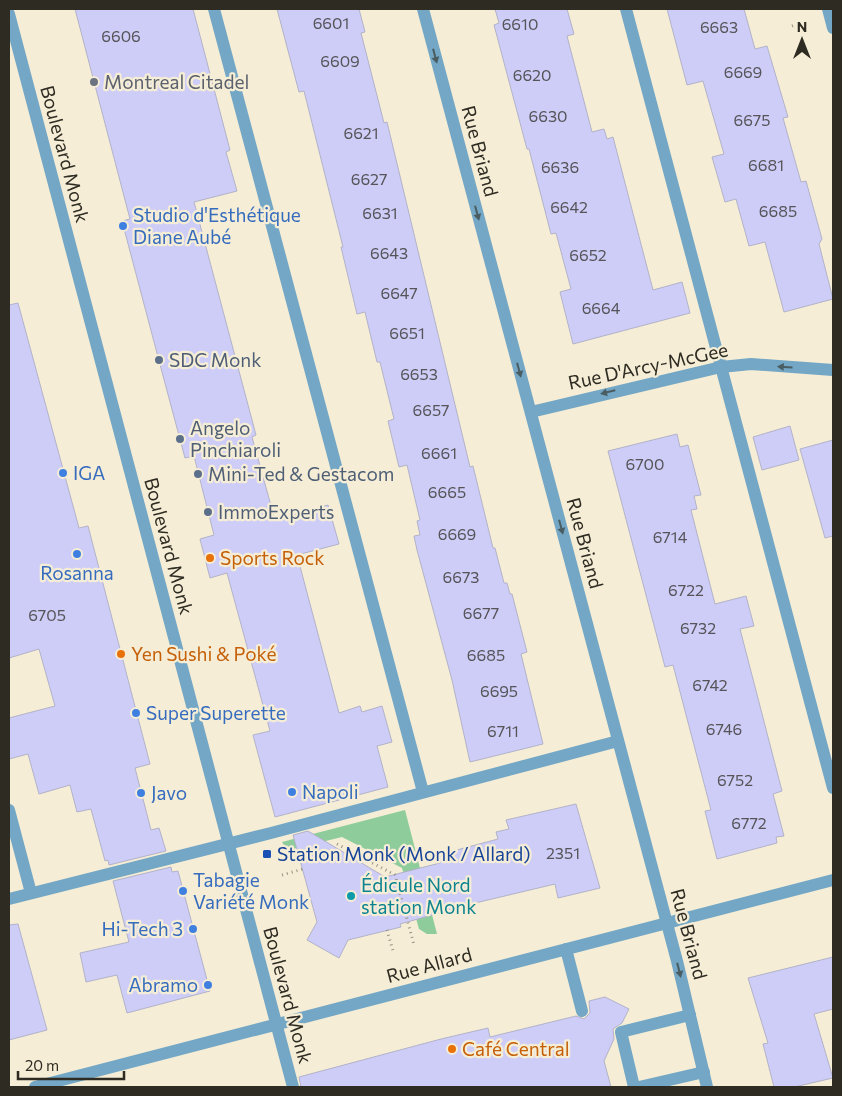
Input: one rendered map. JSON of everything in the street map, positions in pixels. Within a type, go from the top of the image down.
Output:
[{"type":"street","points":[[214,9],[423,792]]},
{"type":"street","name":"Rue Briand","points":[[423,9],[618,740],[708,1087]]},
{"type":"street","points":[[626,9],[833,788]]},
{"type":"street","points":[[828,9],[833,28]]},
{"type":"street","name":"Boulevard Monk","points":[[9,14],[293,1087]]},
{"type":"street","name":"Rue D'Arcy-McGee","points":[[531,412],[693,372],[721,367],[751,364],[833,370]]},
{"type":"street","points":[[9,899],[618,740]]},
{"type":"street","points":[[9,810],[31,893]]},
{"type":"street","name":"Rue Allard","points":[[35,1087],[833,880]]},
{"type":"street","points":[[566,949],[582,1011]]},
{"type":"street","points":[[634,1087],[621,1032],[690,1016]]},
{"type":"street","points":[[639,1087],[704,1072]]},
{"type":"path","points":[[330,846],[338,843],[395,875],[414,945]]},
{"type":"path","points":[[282,875],[302,869]]},
{"type":"path","points":[[387,930],[393,951]]},
{"type":"green space","points":[[405,810],[437,934],[427,934],[419,929],[402,868],[342,837],[293,849],[285,847],[282,842]]},
{"type":"building","points":[[75,9],[193,9],[230,150],[226,152],[237,191],[194,202],[256,435],[252,437],[275,520],[328,505],[339,544],[297,555],[339,713],[360,706],[362,712],[382,706],[392,742],[377,746],[388,787],[275,817],[253,735],[270,731],[227,573],[210,578],[200,539],[214,535],[194,456],[185,458],[122,221],[130,219]]},
{"type":"building","points":[[277,9],[359,9],[365,32],[361,33],[384,123],[387,122],[470,467],[473,466],[493,548],[495,548],[504,583],[507,583],[510,594],[512,594],[527,652],[521,654],[543,744],[470,762],[452,680],[414,536],[420,535],[417,521],[420,520],[407,465],[399,467],[388,421],[394,419],[380,362],[377,362],[365,312],[357,314],[341,247],[343,247],[304,91],[299,92]]},
{"type":"building","points":[[495,9],[567,9],[574,34],[567,36],[592,132],[604,129],[607,139],[613,137],[653,290],[682,282],[690,313],[573,344],[560,292],[571,289],[556,233],[551,234],[529,149],[527,149],[494,25],[499,23]]},
{"type":"building","points":[[667,9],[744,9],[755,49],[767,46],[788,117],[783,118],[801,182],[806,181],[822,239],[819,244],[833,299],[784,312],[765,242],[749,246],[736,199],[725,202],[712,157],[724,154],[703,81],[687,85]]},
{"type":"building","points":[[18,303],[79,528],[88,526],[150,764],[135,768],[151,830],[159,828],[166,851],[109,865],[108,860],[105,861],[91,809],[77,812],[70,785],[39,794],[28,754],[9,759],[9,718],[55,706],[39,649],[9,658],[9,305]]},
{"type":"building","points":[[790,426],[799,460],[762,470],[753,437]]},
{"type":"building","points":[[677,434],[680,447],[688,445],[701,495],[694,496],[697,509],[691,510],[715,604],[746,596],[754,626],[740,629],[782,791],[773,794],[784,836],[776,837],[777,843],[717,859],[705,811],[711,810],[673,665],[665,667],[608,451]]},
{"type":"building","points":[[833,440],[833,536],[825,538],[800,449]]},
{"type":"building","points":[[576,804],[600,888],[558,898],[555,884],[471,904],[400,924],[401,927],[348,940],[339,958],[307,940],[317,922],[293,835],[308,831],[385,877],[440,863],[438,855],[498,839],[496,832],[509,829],[506,820]]},
{"type":"building","points":[[171,867],[172,872],[178,871],[210,991],[127,1013],[117,975],[86,982],[80,953],[129,942],[113,881]]},
{"type":"building","points":[[18,924],[47,1030],[9,1040],[9,925]]},
{"type":"building","points":[[833,957],[833,1009],[814,1014],[833,1078],[794,1087],[774,1087],[763,1044],[768,1043],[748,978]]},
{"type":"building","points":[[605,997],[629,1009],[622,1023],[613,1029],[614,1039],[604,1061],[611,1087],[301,1087],[299,1077],[441,1039],[488,1028],[490,1037],[576,1016],[584,1019],[590,1013],[589,1001]]},
{"type":"place","name":"Montreal Citadel","points":[[94,82]]},
{"type":"place","name":"Studio d'Esthétique Diane Aubé","points":[[123,226]]},
{"type":"place","name":"SDC Monk","points":[[159,360]]},
{"type":"place","name":"Angelo Pinchiaroli","points":[[180,439]]},
{"type":"place","name":"IGA","points":[[63,473]]},
{"type":"place","name":"Mini-Ted & Gestacom","points":[[198,474]]},
{"type":"place","name":"ImmoExperts","points":[[208,512]]},
{"type":"place","name":"Rosanna","points":[[77,554]]},
{"type":"place","name":"Sports Rock","points":[[210,558]]},
{"type":"place","name":"Yen Sushi & Poké","points":[[121,654]]},
{"type":"place","name":"Super Superette","points":[[136,713]]},
{"type":"place","name":"Napoli","points":[[292,792]]},
{"type":"place","name":"Javo","points":[[141,793]]},
{"type":"place","name":"Station Monk (Monk / Allard)","points":[[267,854]]},
{"type":"place","name":"Tabagie Variété Monk","points":[[183,891]]},
{"type":"place","name":"Édicule Nord station Monk","points":[[351,896]]},
{"type":"place","name":"Hi-Tech 3","points":[[193,929]]},
{"type":"place","name":"Abramo","points":[[208,985]]},
{"type":"place","name":"Café Central","points":[[452,1049]]}]
